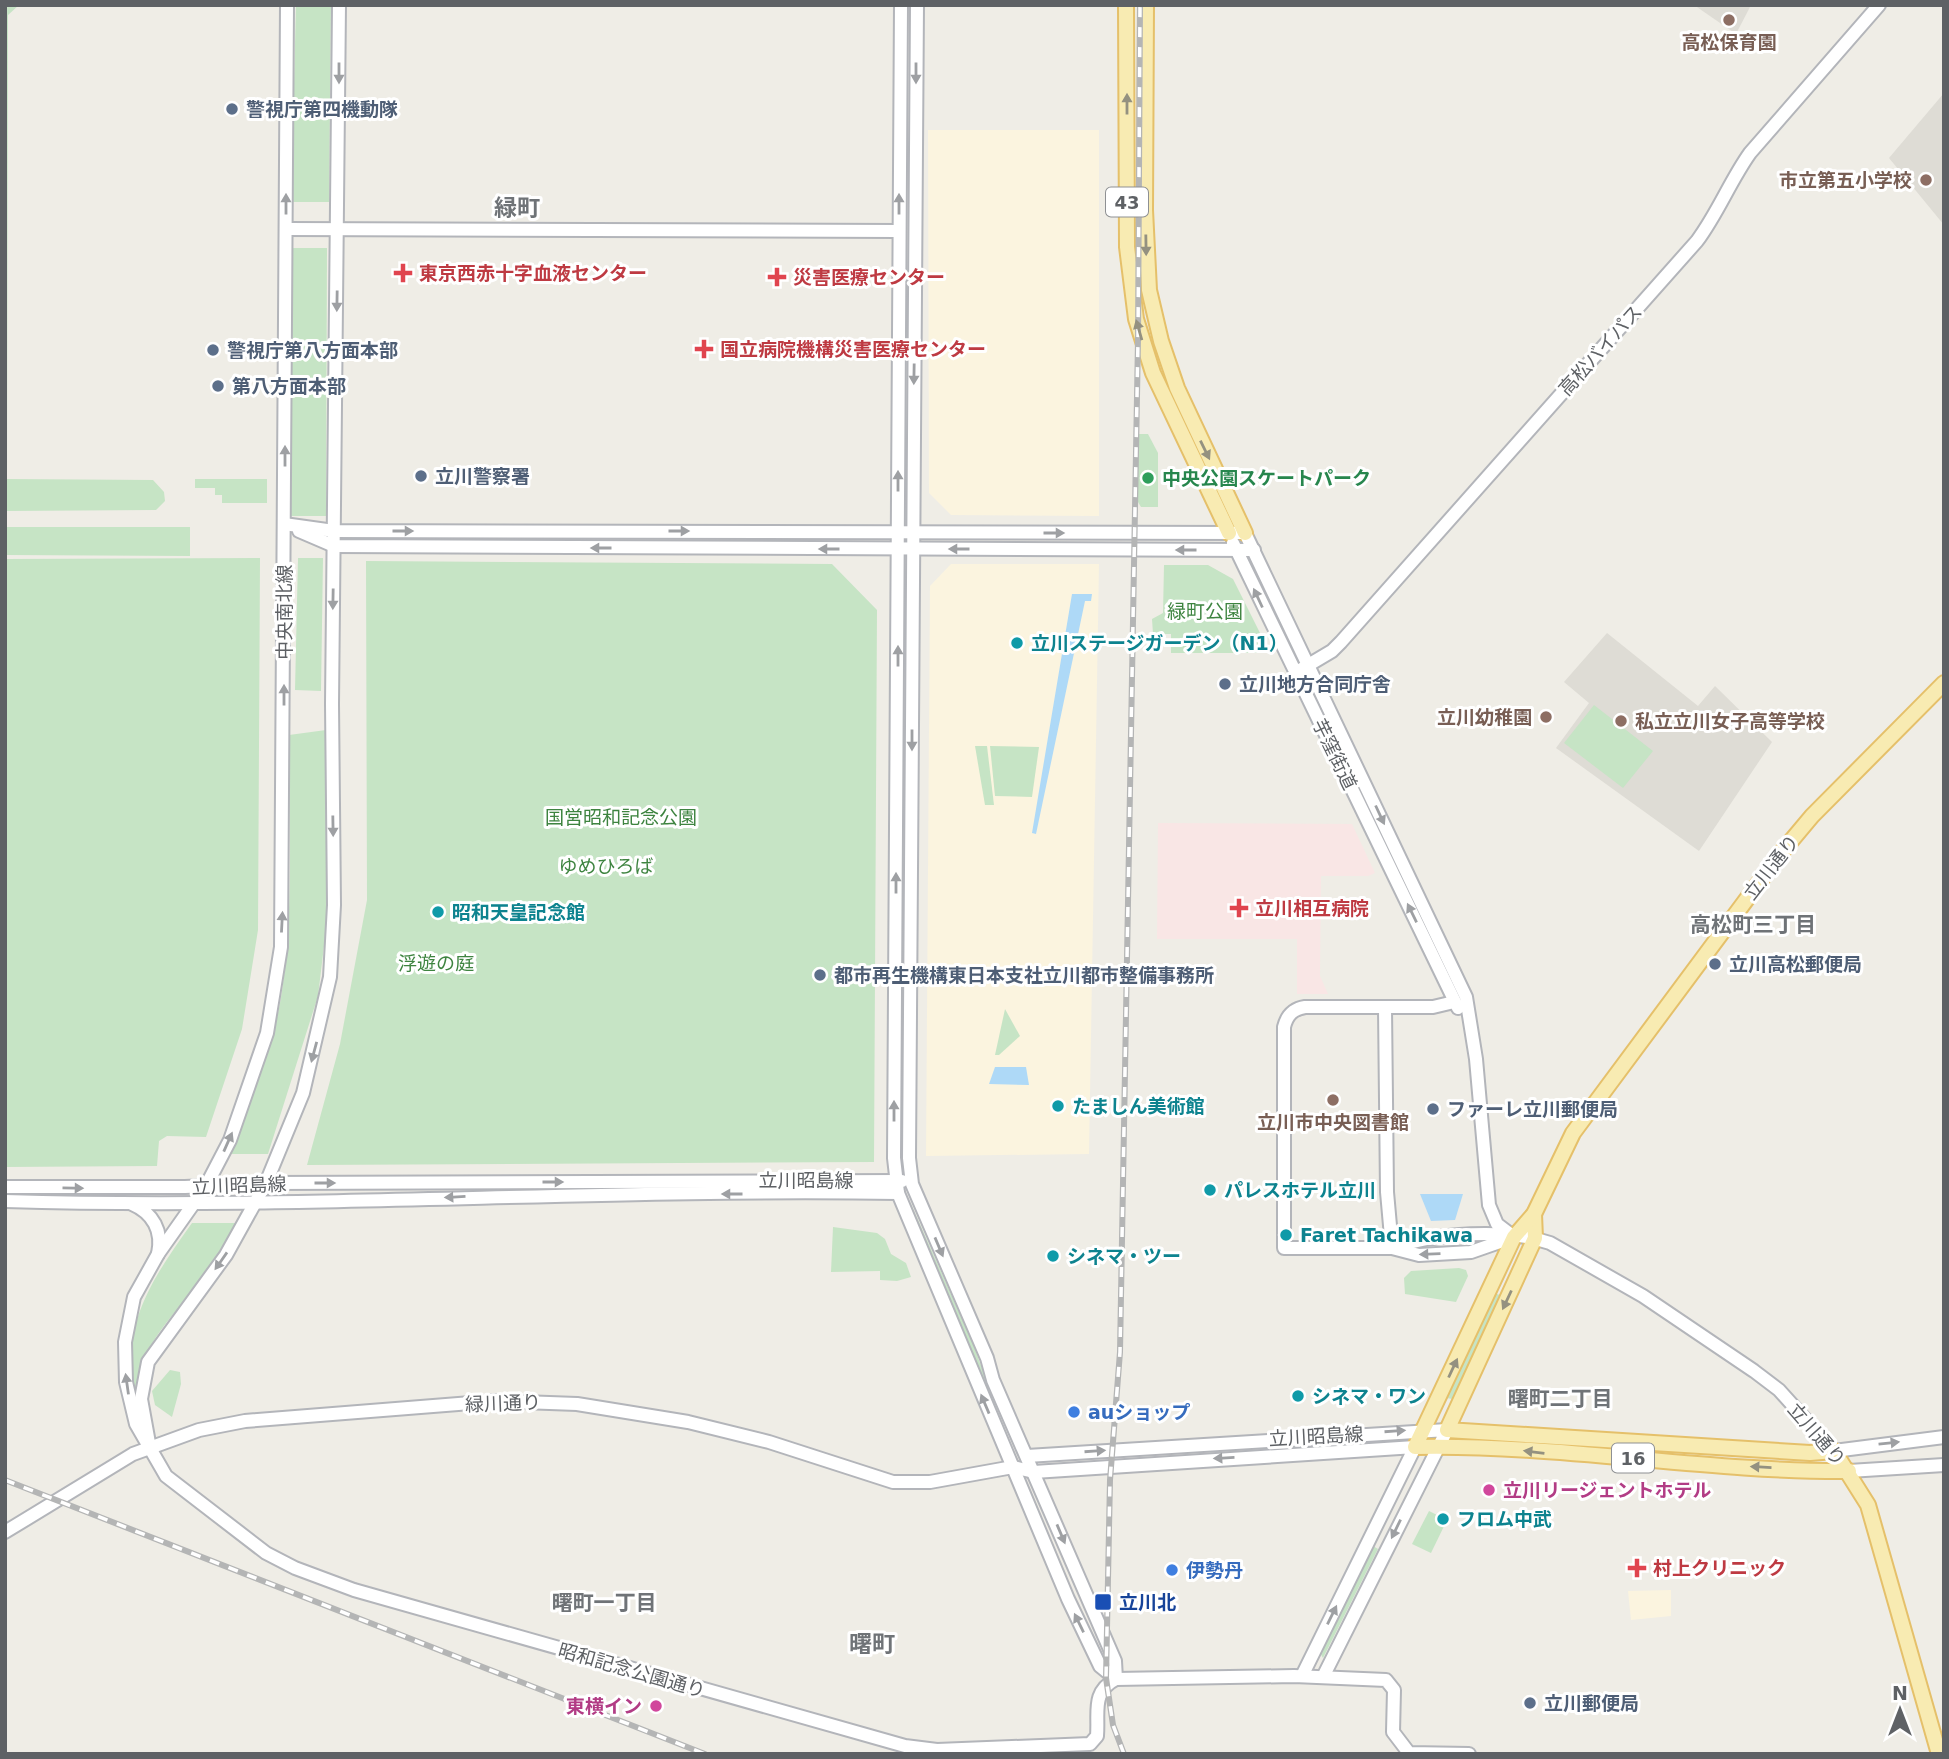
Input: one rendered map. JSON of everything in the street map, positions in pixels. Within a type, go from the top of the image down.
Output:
[{"type":"main road","name":"43","points":[[1126,5],[1127,247],[1131,290],[1144,346],[1170,391]]},
{"type":"main road","name":"43","points":[[1146,5],[1146,268],[1170,391]]},
{"type":"main road","points":[[1170,391],[1245,533]]},
{"type":"main road","points":[[1170,391],[1229,533]]},
{"type":"main road","name":"立川通り","points":[[1534,1214],[1573,1133],[1751,892],[1812,816],[1944,683]]},
{"type":"main road","points":[[1415,1447],[1514,1237],[1534,1214]]},
{"type":"main road","points":[[1447,1430],[1535,1238],[1534,1214]]},
{"type":"main road","name":"16","points":[[1447,1430],[1810,1453],[1834,1451]]},
{"type":"main road","name":"16","points":[[1415,1447],[1849,1471]]},
{"type":"main road","name":"立川通り","points":[[1834,1451],[1868,1505],[1939,1754]]},
{"type":"street","name":"中央南北線","points":[[158,1254],[196,1202],[230,1140],[267,1033],[281,947],[287,5]]},
{"type":"street","points":[[150,1447],[141,1399],[148,1362],[226,1255],[267,1183],[303,1093],[319,1034],[330,977],[334,905],[334,531],[340,5]]},
{"type":"street","points":[[901,5],[895,1179],[898,1193],[1100,1666],[1116,1679],[1302,1676],[1381,1679],[1390,1683],[1394,1694],[1393,1732],[1409,1753],[1469,1754]]},
{"type":"street","points":[[917,5],[909,1158],[912,1184],[1115,1661],[1116,1679]]},
{"type":"street","name":"高松バイパス","points":[[1295,673],[1341,642],[1697,241],[1718,209],[1732,178],[1750,153],[1880,5]]},
{"type":"street","points":[[286,229],[899,231]]},
{"type":"street","points":[[284,524],[334,531],[1245,533]]},
{"type":"street","points":[[284,524],[334,546],[1254,550]]},
{"type":"street","name":"芋窪街道","points":[[1229,533],[1442,974],[1460,999]]},
{"type":"street","name":"芋窪街道","points":[[1245,533],[1451,964],[1460,999]]},
{"type":"street","points":[[1514,1237],[1497,1224],[1489,1205],[1475,1050],[1460,999],[1433,1007],[1299,1008],[1286,1021],[1284,1248],[1392,1248],[1419,1239],[1535,1238]]},
{"type":"street","points":[[1385,1008],[1387,1192],[1392,1248]]},
{"type":"street","name":"立川昭島線","points":[[5,1187],[895,1179],[912,1184]]},
{"type":"street","points":[[898,1193],[912,1184]]},
{"type":"street","name":"立川昭島線","points":[[5,1201],[256,1203],[510,1196],[898,1193]]},
{"type":"street","points":[[129,1203],[146,1211],[155,1223],[160,1237],[158,1254]]},
{"type":"street","name":"立川通り","points":[[1535,1238],[1617,1279],[1754,1371],[1779,1391],[1834,1451]]},
{"type":"street","name":"昭和記念公園通り","points":[[158,1254],[134,1297],[125,1349],[131,1409],[166,1476],[259,1548],[295,1568],[354,1590],[905,1746],[937,1750],[1090,1744],[1097,1736],[1097,1697],[1101,1689],[1116,1679]]},
{"type":"street","name":"緑川通り","points":[[6,1533],[109,1467],[150,1447],[199,1430],[238,1422],[524,1401],[578,1404],[688,1422],[769,1442],[892,1482],[930,1482],[1013,1466]]},
{"type":"street","points":[[1323,1677],[1447,1430]]},
{"type":"street","name":"立川昭島線","points":[[1027,1456],[1447,1430]]},
{"type":"street","points":[[1834,1451],[1944,1437]]},
{"type":"street","points":[[1302,1676],[1415,1447]]},
{"type":"street","name":"立川昭島線","points":[[1013,1466],[1034,1472],[1415,1447]]},
{"type":"street","points":[[1013,1466],[1027,1456]]},
{"type":"street","points":[[1849,1471],[1944,1465]]},
{"type":"shaded area","name":"高松保育園","points":[[1694,5],[1751,5],[1736,34]]},
{"type":"shaded area","name":"市立第五小学校","points":[[1944,93],[1944,225],[1889,158]]},
{"type":"shaded area","points":[[928,130],[1099,130],[1099,516],[951,515],[929,493]]},
{"type":"shaded area","points":[[951,564],[1099,564],[1089,1154],[926,1156],[930,586]]},
{"type":"shaded area","points":[[1607,633],[1698,706],[1715,686],[1772,742],[1699,851],[1556,748],[1589,703],[1564,682]]},
{"type":"shaded area","name":"立川相互病院","points":[[1158,823],[1352,824],[1375,873],[1368,876],[1321,876],[1320,976],[1328,994],[1297,994],[1297,939],[1157,939]]},
{"type":"shaded area","points":[[1671,1590],[1671,1616],[1631,1620],[1628,1591]]},
{"type":"green space","points":[[5,5],[19,5],[8,15],[7,479],[153,480],[164,492],[165,501],[156,510],[5,511]]},
{"type":"green space","points":[[296,5],[331,5],[329,202],[291,202]]},
{"type":"green space","points":[[293,248],[327,248],[326,516],[290,516]]},
{"type":"green space","name":"中央公園スケートパーク","points":[[1137,434],[1148,434],[1158,453],[1158,507],[1141,507],[1138,502]]},
{"type":"green space","points":[[195,479],[267,479],[267,503],[222,503],[222,495],[215,495],[215,488],[195,488]]},
{"type":"green space","points":[[5,527],[190,527],[190,556],[5,555]]},
{"type":"green space","points":[[260,558],[258,930],[242,1029],[206,1137],[167,1136],[159,1141],[157,1166],[5,1167],[5,559]]},
{"type":"green space","points":[[298,558],[323,558],[321,691],[295,690]]},
{"type":"green space","name":"国営昭和記念公園","points":[[366,561],[832,564],[877,610],[874,1162],[307,1165],[340,1044],[367,900]]},
{"type":"green space","name":"緑町公園","points":[[1164,565],[1208,565],[1233,579],[1270,653],[1171,653],[1171,634],[1153,634],[1152,619],[1163,613]]},
{"type":"green space","points":[[1594,705],[1653,751],[1623,788],[1564,743]]},
{"type":"green space","points":[[326,730],[327,921],[318,996],[268,1154],[231,1154],[267,1053],[282,991],[289,895],[289,735]]},
{"type":"green space","points":[[975,746],[987,746],[994,805],[985,805]]},
{"type":"green space","points":[[990,746],[1039,747],[1032,797],[995,796]]},
{"type":"green space","points":[[1005,1009],[1020,1036],[999,1055],[995,1055]]},
{"type":"green space","points":[[908,1197],[973,1344],[1012,1450]]},
{"type":"green space","points":[[192,1223],[237,1223],[212,1268],[162,1328],[149,1349],[139,1372],[135,1398],[131,1372],[132,1348],[142,1304],[164,1264]]},
{"type":"green space","points":[[833,1227],[877,1233],[885,1239],[891,1254],[906,1263],[911,1277],[897,1281],[880,1280],[880,1271],[831,1272]]},
{"type":"green space","points":[[1459,1268],[1466,1270],[1468,1276],[1456,1302],[1405,1294],[1404,1278],[1411,1271]]},
{"type":"green space","points":[[1494,1293],[1500,1295],[1453,1399],[1446,1398]]},
{"type":"green space","points":[[170,1370],[180,1372],[181,1384],[172,1417],[155,1405],[152,1391]]},
{"type":"green space","points":[[1429,1511],[1447,1520],[1431,1553],[1412,1544]]},
{"type":"green space","points":[[1373,1546],[1378,1549],[1323,1658],[1320,1653]]},
{"type":"water","points":[[1072,594],[1092,594],[1091,601],[1085,601],[1036,834],[1032,833]]},
{"type":"water","points":[[995,1067],[1026,1067],[1029,1085],[989,1084]]},
{"type":"water","points":[[1420,1194],[1463,1194],[1455,1220],[1431,1221]]},
{"type":"railway","points":[[1124,1754],[1113,1725],[1106,1678],[1110,1480],[1120,1352],[1138,340],[1140,5]]},
{"type":"railway","points":[[5,1480],[705,1754]]},
{"type":"place","name":"高松保育園","points":[[1729,20]]},
{"type":"place","name":"警視庁第四機動隊","points":[[232,109]]},
{"type":"place","name":"市立第五小学校","points":[[1926,180]]},
{"type":"place","name":"東京西赤十字血液センター","points":[[403,273]]},
{"type":"place","name":"災害医療センター","points":[[777,277]]},
{"type":"place","name":"国立病院機構災害医療センター","points":[[704,349]]},
{"type":"place","name":"警視庁第八方面本部","points":[[213,350]]},
{"type":"place","name":"第八方面本部","points":[[218,386]]},
{"type":"place","name":"立川警察署","points":[[421,476]]},
{"type":"place","name":"中央公園スケートパーク","points":[[1148,478]]},
{"type":"place","name":"立川ステージガーデン（N1）","points":[[1017,643]]},
{"type":"place","name":"立川地方合同庁舎","points":[[1225,684]]},
{"type":"place","name":"立川幼稚園","points":[[1546,717]]},
{"type":"place","name":"私立立川女子高等学校","points":[[1621,721]]},
{"type":"place","name":"立川相互病院","points":[[1239,908]]},
{"type":"place","name":"昭和天皇記念館","points":[[438,912]]},
{"type":"place","name":"立川高松郵便局","points":[[1715,964]]},
{"type":"place","name":"都市再生機構東日本支社立川都市整備事務所","points":[[820,975]]},
{"type":"place","name":"立川市中央図書館","points":[[1333,1100]]},
{"type":"place","name":"たましん美術館","points":[[1058,1106]]},
{"type":"place","name":"ファーレ立川郵便局","points":[[1433,1109]]},
{"type":"place","name":"パレスホテル立川","points":[[1210,1190]]},
{"type":"place","name":"Faret Tachikawa","points":[[1286,1235]]},
{"type":"place","name":"シネマ・ツー","points":[[1053,1256]]},
{"type":"place","name":"シネマ・ワン","points":[[1298,1396]]},
{"type":"place","name":"auショップ","points":[[1074,1412]]},
{"type":"place","name":"立川リージェントホテル","points":[[1489,1490]]},
{"type":"place","name":"フロム中武","points":[[1443,1519]]},
{"type":"place","name":"村上クリニック","points":[[1637,1568]]},
{"type":"place","name":"伊勢丹","points":[[1172,1570]]},
{"type":"place","name":"立川北","points":[[1103,1602]]},
{"type":"place","name":"立川郵便局","points":[[1530,1703]]},
{"type":"place","name":"東横イン","points":[[656,1706]]},
{"type":"district","name":"緑町","points":[[517,208]]},
{"type":"district","name":"高松町三丁目","points":[[1753,925]]},
{"type":"district","name":"曙町二丁目","points":[[1560,1399]]},
{"type":"district","name":"曙町一丁目","points":[[604,1603]]},
{"type":"district","name":"曙町","points":[[872,1644]]},
{"type":"park label","name":"ゆめひろば","points":[[606,866]]},
{"type":"park label","name":"浮遊の庭","points":[[436,963]]}]
